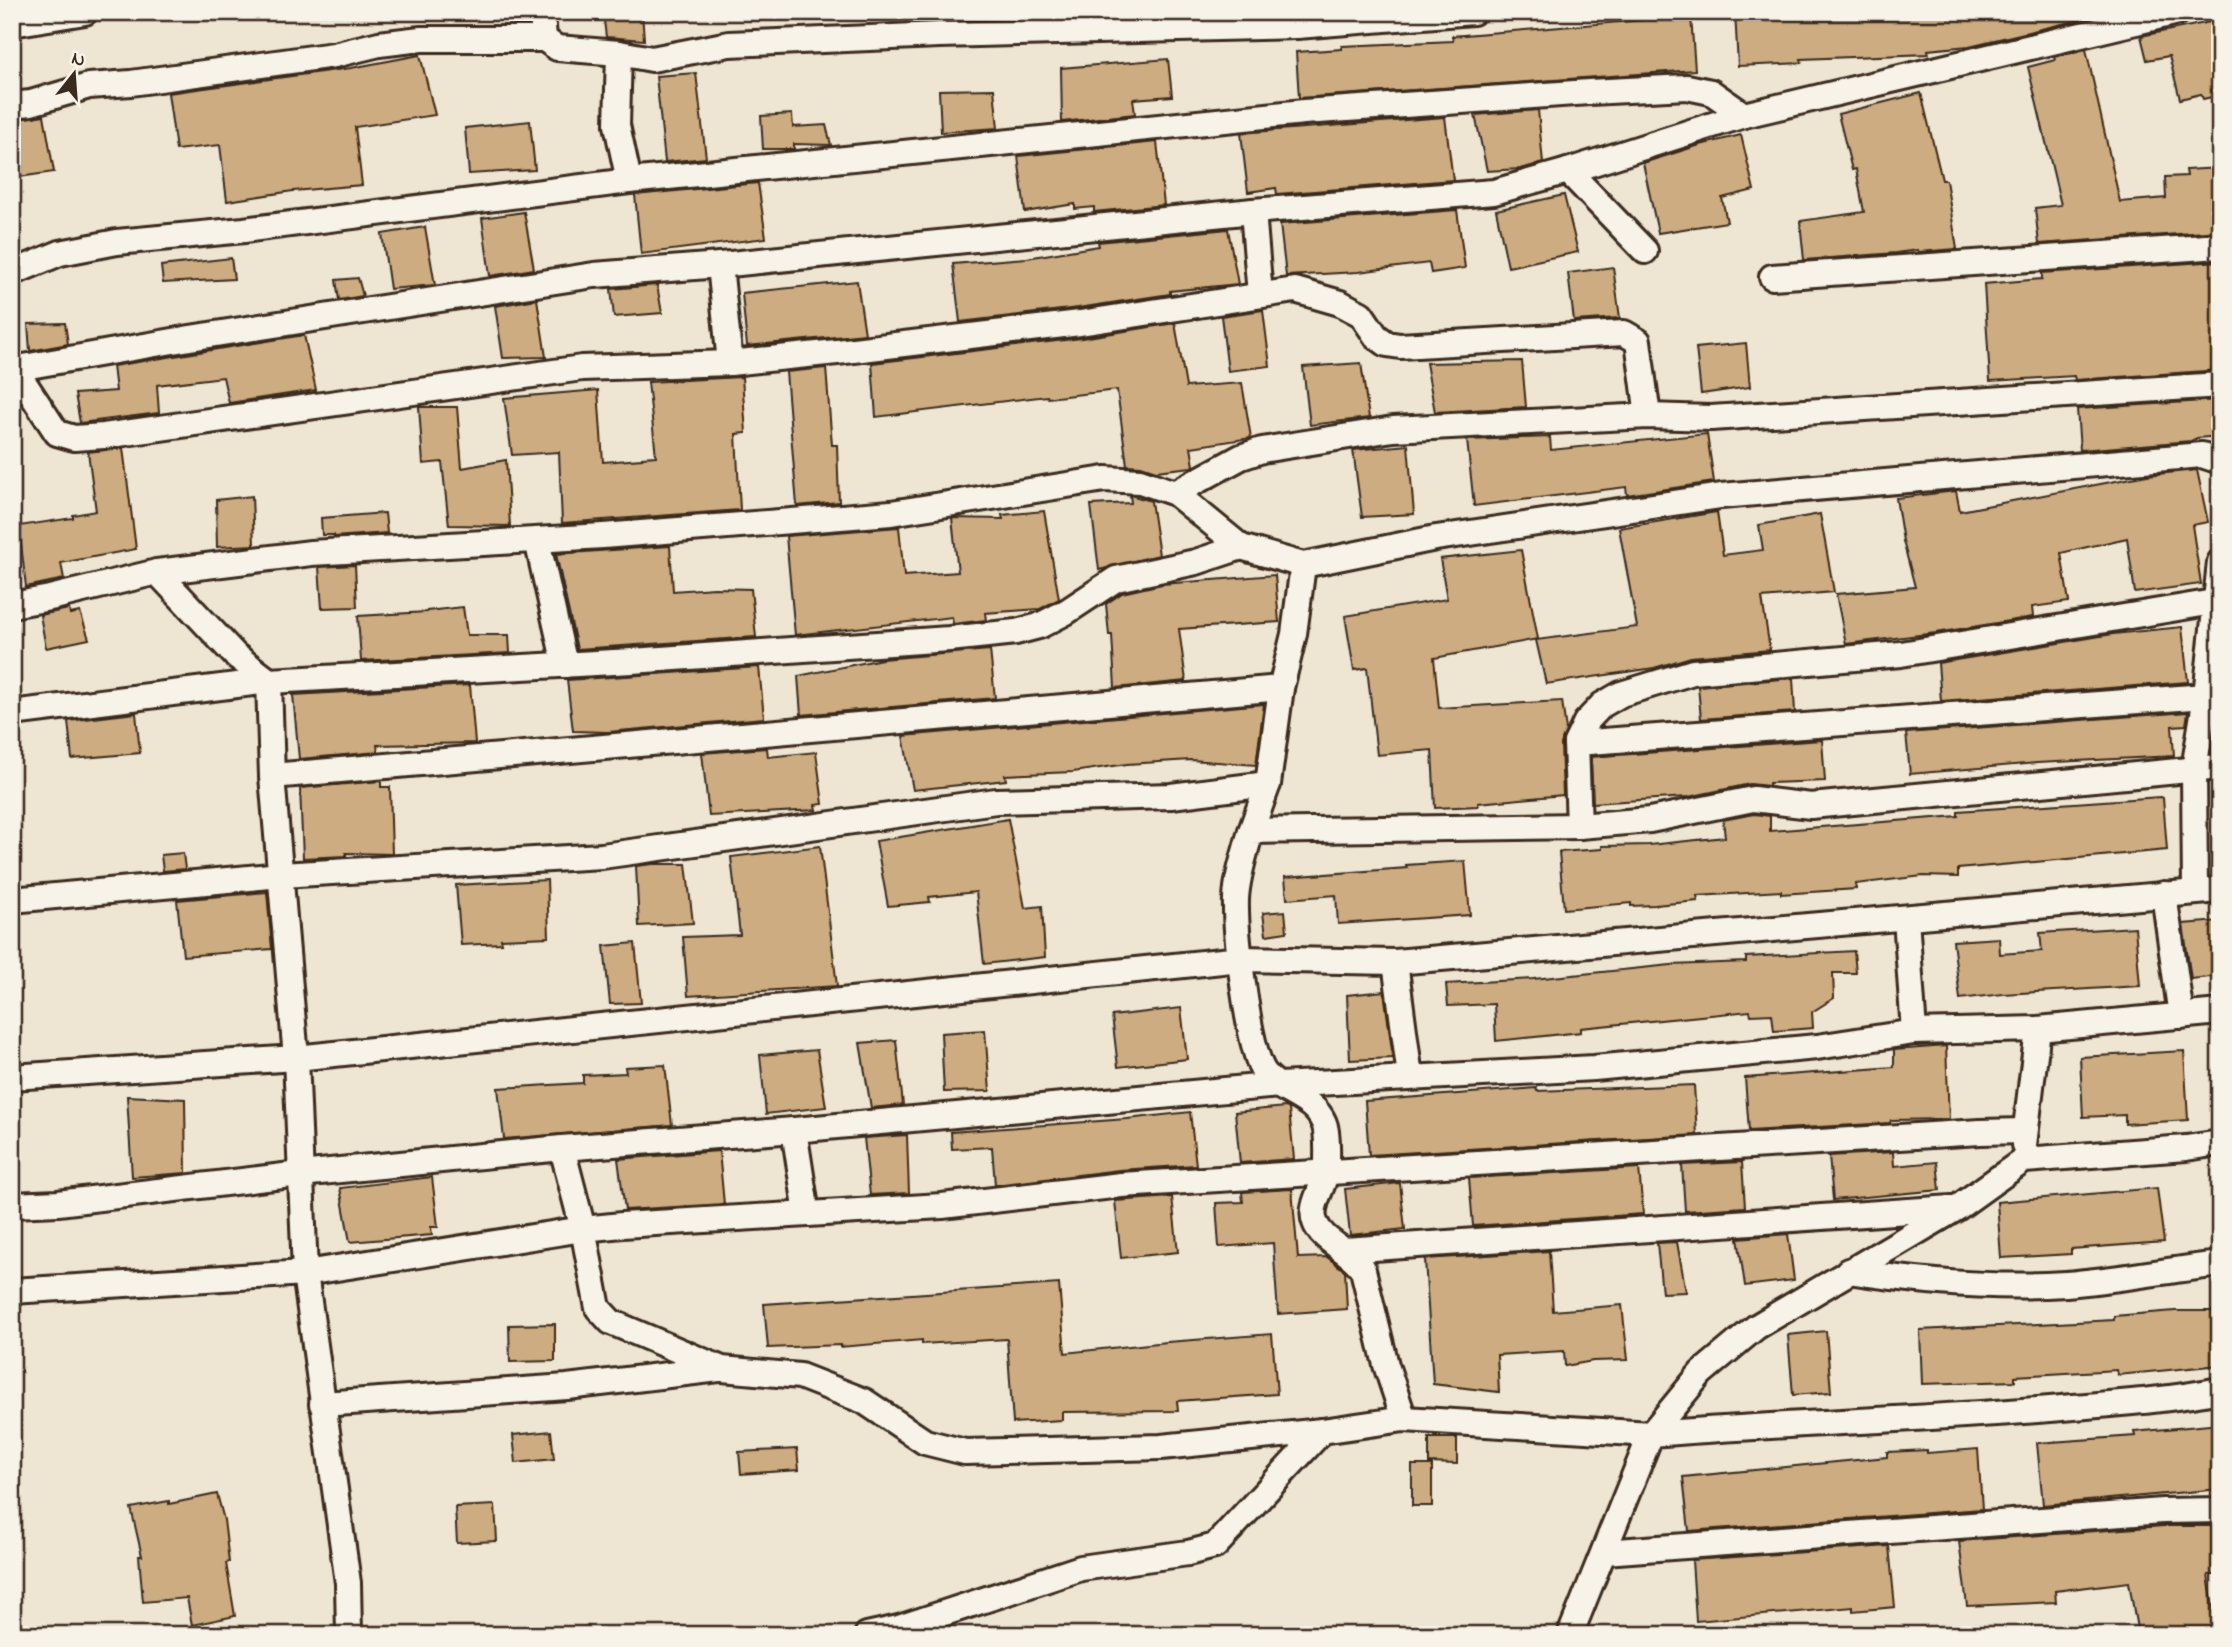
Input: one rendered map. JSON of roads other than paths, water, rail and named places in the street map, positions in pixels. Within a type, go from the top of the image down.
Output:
[{"type":"street","points":[[12,24],[85,12]]},
{"type":"street","points":[[542,12],[544,39]]},
{"type":"street","points":[[12,105],[31,103],[89,86],[131,83],[334,55],[379,44],[421,39],[544,39],[557,48],[619,53],[652,59],[729,44],[939,35],[1297,26],[1473,12]]},
{"type":"street","points":[[1648,416],[1637,341],[1624,333],[1400,346],[1387,344],[1376,336],[1361,314],[1340,303],[1295,290],[1080,323],[730,363],[582,368],[104,436],[74,438],[57,433],[14,369],[190,338],[594,275],[720,265],[1253,211],[1494,192],[1744,115],[2179,12]]},
{"type":"street","points":[[619,53],[617,125],[629,181]]},
{"type":"street","points":[[12,273],[60,253],[117,242],[244,230],[629,181],[1304,113],[1687,87],[1711,92],[1744,115]]},
{"type":"street","points":[[1568,171],[1645,251]]},
{"type":"street","points":[[1253,211],[1260,295]]},
{"type":"street","points":[[1772,277],[2220,246]]},
{"type":"street","points":[[720,265],[730,363]]},
{"type":"street","points":[[1175,493],[1241,457],[1262,450],[1392,429],[1648,416],[1711,418],[2220,385]]},
{"type":"street","points":[[12,605],[157,572],[311,553],[537,540],[891,513],[1105,479],[1140,481],[1175,493],[1241,547],[1303,565],[1521,524],[1721,496],[2202,455],[2220,461]]},
{"type":"street","points":[[537,540],[565,664]]},
{"type":"street","points":[[12,713],[269,681],[949,639],[1016,632],[1039,626],[1066,612],[1116,579],[1196,562],[1241,547]]},
{"type":"street","points":[[2195,891],[2194,769],[2211,680],[2220,562]]},
{"type":"street","points":[[1303,565],[1294,635],[1281,688],[1268,784],[1240,870],[1236,898],[1241,959],[1253,1042],[1264,1072],[1279,1085],[1313,1105],[1325,1125],[1326,1173],[1315,1201],[1313,1220],[1322,1235],[1356,1258],[1363,1270],[1386,1365],[1404,1419]]},
{"type":"street","points":[[157,572],[235,655],[269,681]]},
{"type":"street","points":[[1578,826],[1576,743],[1586,722],[1602,705],[1621,694],[1693,672],[1901,654],[2217,601]]},
{"type":"street","points":[[1576,743],[2211,680]]},
{"type":"street","points":[[269,681],[272,776],[296,1058],[305,1273],[348,1583],[349,1635]]},
{"type":"street","points":[[272,776],[1281,688]]},
{"type":"street","points":[[1251,831],[1578,826],[1650,820],[1753,799],[1811,806],[2220,767]]},
{"type":"street","points":[[12,900],[281,875],[602,856],[996,801],[1171,796],[1268,784]]},
{"type":"street","points":[[12,1077],[296,1058],[1241,959],[1395,962],[2220,890]]},
{"type":"street","points":[[2164,894],[2181,1016]]},
{"type":"street","points":[[1906,918],[1914,1032]]},
{"type":"street","points":[[1395,962],[1410,1077]]},
{"type":"street","points":[[12,1205],[58,1203],[300,1174],[562,1148],[794,1130],[1279,1085],[1594,1068],[1817,1047],[1914,1032],[2038,1029],[2220,1012]]},
{"type":"street","points":[[2024,1160],[2038,1029]]},
{"type":"street","points":[[794,1130],[807,1214]]},
{"type":"street","points":[[12,1291],[305,1273],[583,1228],[942,1206],[1121,1185],[2025,1131]]},
{"type":"street","points":[[1570,1635],[1651,1434],[1701,1373],[1756,1327],[1957,1208],[2024,1160],[2220,1143]]},
{"type":"street","points":[[562,1148],[583,1228],[598,1308],[611,1322],[722,1369]]},
{"type":"street","points":[[1345,1250],[1957,1208]]},
{"type":"street","points":[[1848,1271],[1976,1284],[2066,1284],[2220,1264]]},
{"type":"street","points":[[322,1405],[567,1387],[722,1369],[800,1376],[864,1401],[925,1442],[965,1452],[1161,1447],[1322,1431],[1404,1419],[1651,1434],[1751,1426],[1939,1418],[2158,1400],[2220,1390]]},
{"type":"street","points":[[867,1635],[898,1628],[1081,1568],[1188,1553],[1215,1546],[1322,1431]]},
{"type":"street","points":[[1604,1552],[2162,1511],[2220,1510]]}]
